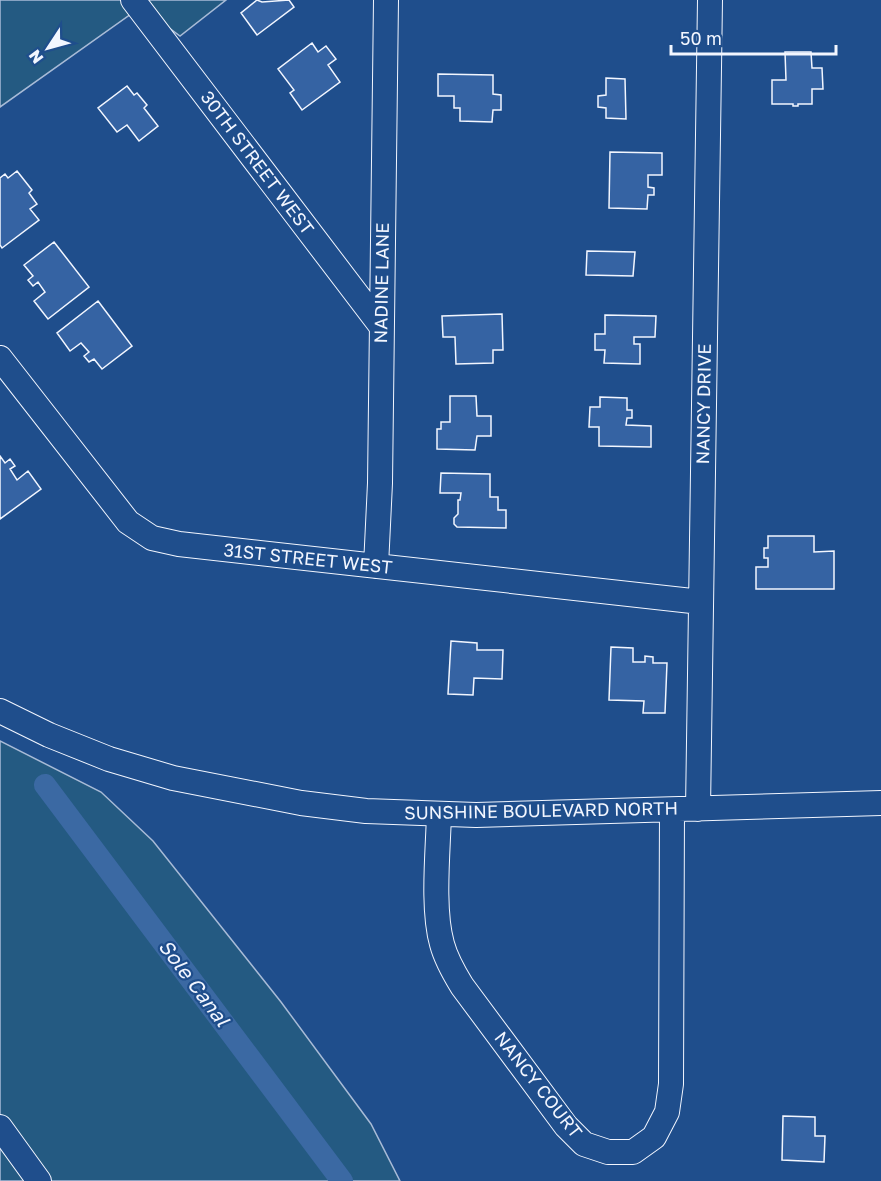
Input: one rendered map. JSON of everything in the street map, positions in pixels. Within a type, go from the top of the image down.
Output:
[{"type":"street","name":"30TH STREET WEST","points":[[133,0],[381,326]]},
{"type":"street","name":"NADINE LANE","points":[[375,566],[380,483],[386,0]]},
{"type":"street","name":"NANCY DRIVE","points":[[698,809],[710,0]]},
{"type":"street","name":"31ST STREET WEST","points":[[0,358],[128,522],[152,538],[179,544],[701,602]]},
{"type":"street","name":"SUNSHINE BOULEVARD NORTH","points":[[0,711],[49,735],[109,759],[173,778],[301,803],[366,811],[476,815],[881,803]]},
{"type":"street","name":"NANCY COURT","points":[[439,814],[437,921],[441,944],[450,966],[462,986],[566,1126],[584,1144],[608,1152],[633,1152],[654,1137],[667,1112],[671,1084],[672,810]]},
{"type":"street","points":[[0,1128],[39,1181]]},
{"type":"shaded area","points":[[0,0],[226,0],[180,36],[141,7],[0,107]]},
{"type":"shaded area","points":[[0,741],[101,792],[153,841],[281,1002],[371,1124],[400,1181],[0,1181]]},
{"type":"building","points":[[257,0],[262,2],[289,0],[294,7],[257,35],[241,13]]},
{"type":"building","points":[[312,43],[318,52],[326,46],[336,59],[328,65],[340,82],[302,110],[290,93],[294,90],[278,69]]},
{"type":"building","points":[[785,52],[811,52],[812,68],[822,68],[823,89],[812,89],[812,104],[793,106],[793,104],[772,104],[772,80],[786,80]]},
{"type":"building","points":[[438,74],[493,75],[493,94],[501,95],[501,110],[493,110],[492,122],[460,121],[460,108],[454,108],[454,96],[438,96]]},
{"type":"building","points":[[606,78],[625,79],[626,119],[606,118],[606,108],[598,107],[598,96],[606,95]]},
{"type":"building","points":[[127,86],[134,95],[137,93],[147,105],[144,108],[158,126],[139,141],[127,125],[117,132],[98,108]]},
{"type":"building","points":[[610,152],[662,153],[662,175],[648,175],[648,187],[654,188],[654,195],[648,195],[647,209],[609,208]]},
{"type":"building","points":[[17,171],[32,190],[29,193],[37,204],[30,209],[39,220],[2,248],[0,245],[0,178],[5,174],[8,178]]},
{"type":"building","points":[[54,242],[89,287],[48,319],[34,301],[45,292],[38,282],[33,286],[28,280],[33,276],[24,265]]},
{"type":"building","points":[[587,251],[635,252],[633,276],[586,275]]},
{"type":"building","points":[[98,301],[132,346],[102,369],[94,359],[89,362],[84,356],[89,352],[81,343],[70,351],[57,333]]},
{"type":"building","points":[[502,314],[503,350],[493,350],[493,363],[456,364],[455,337],[443,337],[442,316]]},
{"type":"building","points":[[605,315],[656,316],[655,337],[634,337],[634,344],[640,344],[640,364],[604,363],[605,350],[595,350],[595,334],[605,334]]},
{"type":"building","points":[[450,396],[476,396],[477,416],[491,416],[491,436],[477,436],[475,450],[437,449],[437,429],[441,429],[441,422],[450,422]]},
{"type":"building","points":[[600,397],[627,398],[627,410],[632,410],[632,418],[627,418],[626,425],[651,426],[651,447],[599,446],[599,427],[589,427],[590,407],[600,407]]},
{"type":"building","points":[[0,456],[5,463],[10,459],[15,466],[10,469],[17,480],[28,471],[41,489],[0,519]]},
{"type":"building","points":[[441,473],[490,474],[490,497],[498,497],[498,510],[506,510],[506,528],[457,527],[454,524],[454,518],[458,514],[458,500],[460,500],[461,493],[440,493]]},
{"type":"building","points":[[768,536],[814,536],[814,552],[834,551],[834,589],[756,589],[756,567],[768,567],[768,558],[764,558],[764,548],[768,548]]},
{"type":"building","points":[[451,641],[477,643],[477,650],[503,650],[502,679],[474,678],[473,695],[448,694]]},
{"type":"building","points":[[611,647],[633,648],[633,662],[645,662],[645,656],[653,657],[653,663],[667,663],[665,713],[643,713],[644,701],[609,700]]},
{"type":"building","points":[[783,1116],[815,1117],[815,1136],[825,1136],[824,1162],[782,1160]]},
{"type":"waterway","name":"Sole Canal","points":[[45,785],[342,1181]]}]
